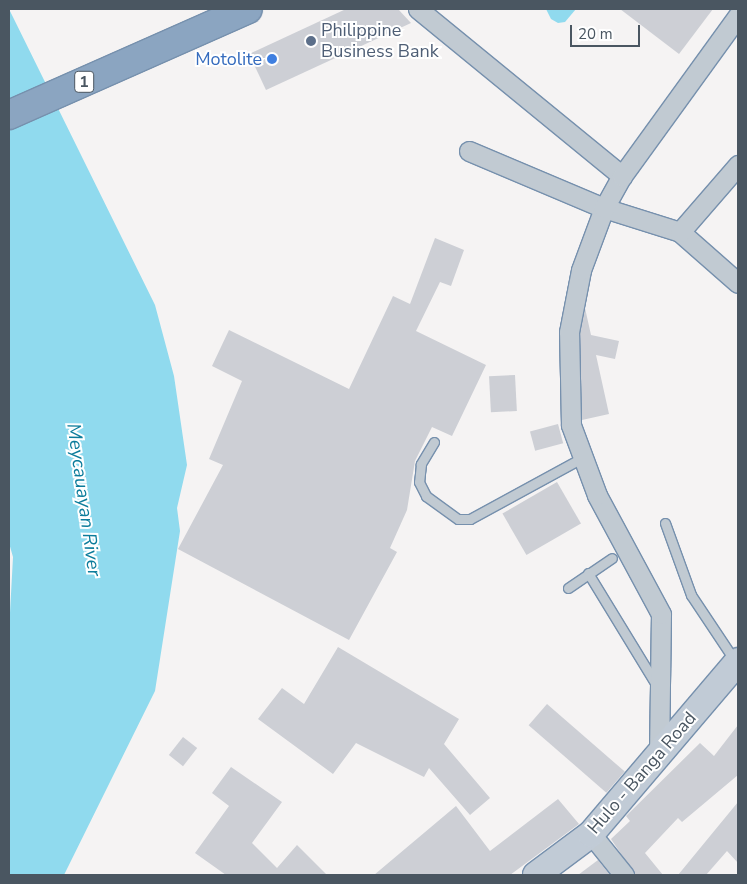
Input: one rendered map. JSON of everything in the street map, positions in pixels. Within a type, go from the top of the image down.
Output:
[{"type":"highway","name":"1","points":[[9,115],[248,9]]},
{"type":"main road","name":"Hulo - Banga Road","points":[[536,875],[591,834],[737,662]]},
{"type":"street","points":[[418,9],[622,176]]},
{"type":"street","points":[[659,756],[658,686],[661,614],[597,495],[570,425],[570,332],[581,270],[604,208],[622,176],[738,16]]},
{"type":"street","points":[[469,151],[604,208],[680,232],[738,283]]},
{"type":"street","points":[[680,232],[738,165]]},
{"type":"street","points":[[591,834],[624,875]]},
{"type":"lane","points":[[434,442],[421,464],[419,482],[426,496],[458,519],[470,519],[582,458]]},
{"type":"lane","points":[[665,523],[691,596],[737,662]]},
{"type":"lane","points":[[568,588],[612,558]]},
{"type":"lane","points":[[588,573],[658,686]]},
{"type":"water","name":"Meycauayan River","points":[[9,9],[155,305],[174,376],[187,465],[177,508],[180,531],[155,691],[64,875],[9,875],[9,631],[13,557],[9,543]]},
{"type":"water","points":[[546,9],[576,9],[565,22],[558,23],[551,19]]},
{"type":"building","points":[[346,9],[398,9],[411,23],[266,90],[249,54]]},
{"type":"building","points":[[620,9],[713,9],[679,54]]},
{"type":"building","points":[[435,238],[464,250],[451,286],[440,282],[416,331],[486,365],[452,436],[432,427],[415,461],[407,510],[390,548],[397,552],[349,640],[178,549],[223,465],[209,459],[242,381],[212,366],[229,330],[349,389],[393,296],[410,304]]},
{"type":"building","points":[[585,308],[591,335],[619,341],[615,359],[596,355],[609,414],[582,420],[580,333]]},
{"type":"building","points":[[515,375],[517,411],[491,412],[489,376]]},
{"type":"building","points":[[558,424],[563,443],[535,451],[530,432]]},
{"type":"building","points":[[557,482],[581,524],[526,555],[502,514]]},
{"type":"building","points":[[338,647],[459,719],[444,744],[490,798],[470,815],[429,768],[424,777],[356,743],[333,774],[258,719],[282,688],[304,704]]},
{"type":"building","points":[[547,704],[625,772],[606,793],[529,725]]},
{"type":"building","points":[[738,725],[738,775],[682,822],[678,818],[645,853],[663,875],[635,875],[611,839],[630,821],[626,816],[700,743],[714,756]]},
{"type":"building","points":[[183,737],[197,748],[183,766],[169,755]]},
{"type":"building","points":[[231,767],[282,802],[252,843],[277,868],[297,845],[327,875],[226,875],[195,853],[229,806],[212,793]]},
{"type":"building","points":[[558,799],[579,824],[510,875],[374,875],[456,806],[490,851]]},
{"type":"building","points":[[738,802],[738,863],[727,851],[706,875],[678,875]]},
{"type":"building","points":[[598,860],[610,875],[578,875]]},
{"type":"place","name":"Philippine Business Bank","points":[[311,41]]},
{"type":"place","name":"Motolite","points":[[272,59]]}]
